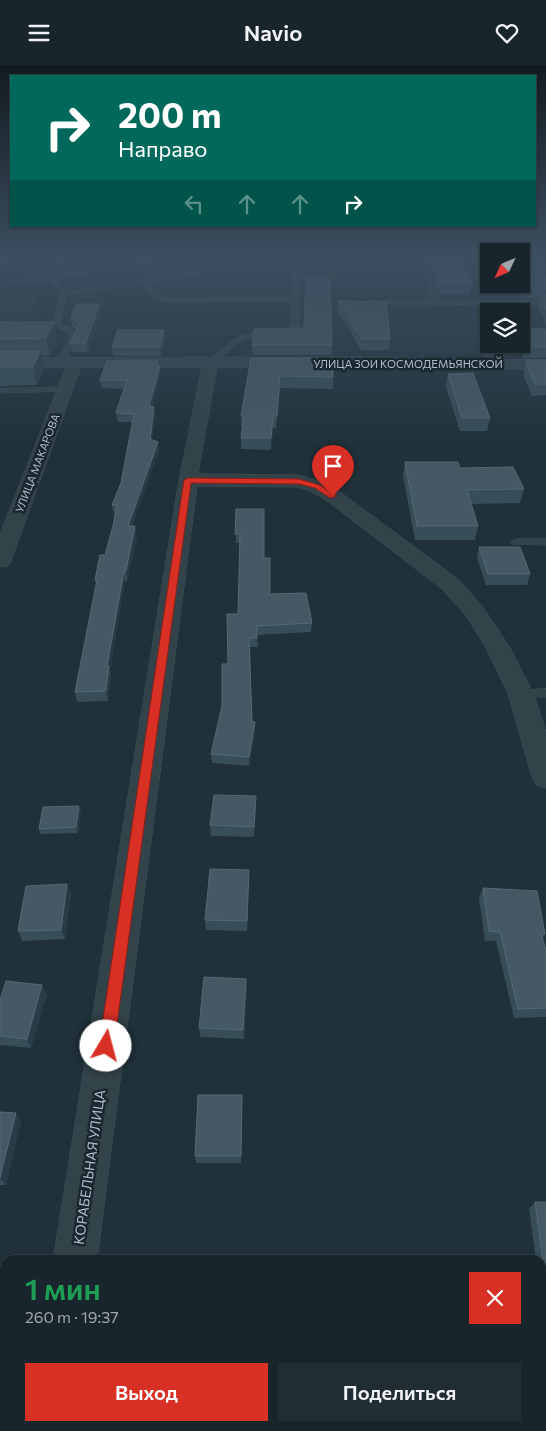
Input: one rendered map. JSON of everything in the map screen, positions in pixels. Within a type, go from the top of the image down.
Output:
[{"type":"street","name":"УЛИЦА ЗОИ КОСМОДЕМЬЯНСКОЙ","points":[[0,363],[491,363],[546,365]]},
{"type":"street","name":"КОРАБЕЛЬНАЯ УЛИЦА","points":[[76,1255],[188,480],[210,363]]},
{"type":"street","name":"УЛИЦА МАКАРОВА","points":[[0,561],[66,389],[67,364]]},
{"type":"street","points":[[188,480],[299,481],[318,487],[333,496],[450,585],[475,612],[497,646],[521,694],[546,777]]},
{"type":"lane","points":[[57,320],[56,325],[75,332],[67,364]]},
{"type":"lane","points":[[210,363],[243,338],[259,334],[292,331],[295,327],[295,320]]},
{"type":"lane","points":[[530,334],[546,334]]},
{"type":"lane","points":[[487,353],[491,363]]},
{"type":"lane","points":[[0,391],[66,389]]},
{"type":"lane","points":[[516,542],[546,541]]},
{"type":"lane","points":[[521,694],[546,693]]},
{"type":"green space","points":[[0,320],[33,320],[33,320],[0,322]]},
{"type":"building","points":[[74,320],[94,320],[86,343],[70,343],[79,324]]},
{"type":"building","points":[[304,320],[331,320],[332,345],[252,345],[254,329],[304,328]]},
{"type":"building","points":[[350,320],[388,320],[390,339],[362,339]]},
{"type":"building","points":[[0,322],[54,322],[46,338],[0,339]]},
{"type":"building","points":[[530,329],[546,329],[546,347],[530,346]]},
{"type":"building","points":[[118,330],[164,330],[160,347],[112,347]]},
{"type":"building","points":[[0,351],[40,351],[33,367],[0,367]]},
{"type":"building","points":[[251,358],[333,358],[333,377],[280,376],[277,416],[273,416],[271,438],[241,438],[244,416],[241,416]]},
{"type":"building","points":[[526,360],[546,360],[546,384],[535,384]]},
{"type":"building","points":[[107,361],[158,361],[157,366],[160,366],[149,406],[154,407],[150,439],[158,442],[128,526],[135,526],[126,571],[124,571],[107,666],[109,666],[106,691],[75,692],[97,580],[95,580],[100,555],[105,555],[113,526],[117,505],[112,505],[121,483],[134,414],[116,413],[127,380],[100,380]]},
{"type":"building","points":[[473,373],[490,418],[462,418],[448,374]]},
{"type":"building","points":[[405,462],[458,462],[460,468],[513,467],[524,489],[467,490],[478,526],[417,526]]},
{"type":"building","points":[[236,509],[264,509],[264,558],[270,558],[270,594],[306,593],[312,623],[257,626],[257,638],[249,638],[252,721],[255,722],[249,757],[211,754],[222,706],[222,664],[228,664],[227,614],[238,614],[240,534],[235,534]]},
{"type":"building","points":[[479,547],[520,547],[530,574],[488,574]]},
{"type":"building","points":[[214,795],[256,796],[254,827],[210,825]]},
{"type":"building","points":[[79,806],[76,827],[39,829],[43,807]]},
{"type":"building","points":[[210,869],[249,870],[247,921],[205,920]]},
{"type":"building","points":[[67,884],[61,930],[18,931],[26,886]]},
{"type":"building","points":[[483,888],[537,891],[545,934],[541,934],[546,950],[546,1008],[518,1009],[500,932],[489,931]]},
{"type":"building","points":[[204,977],[246,979],[243,1030],[199,1028]]},
{"type":"building","points":[[6,981],[42,985],[27,1039],[0,1036],[0,1000]]},
{"type":"building","points":[[198,1095],[242,1095],[241,1156],[195,1156]]},
{"type":"building","points":[[0,1112],[16,1113],[0,1178]]},
{"type":"building","points":[[535,1202],[546,1202],[546,1255],[542,1255]]},
{"type":"route","points":[[106,1046],[188,480],[299,481],[318,487],[333,496]]}]
